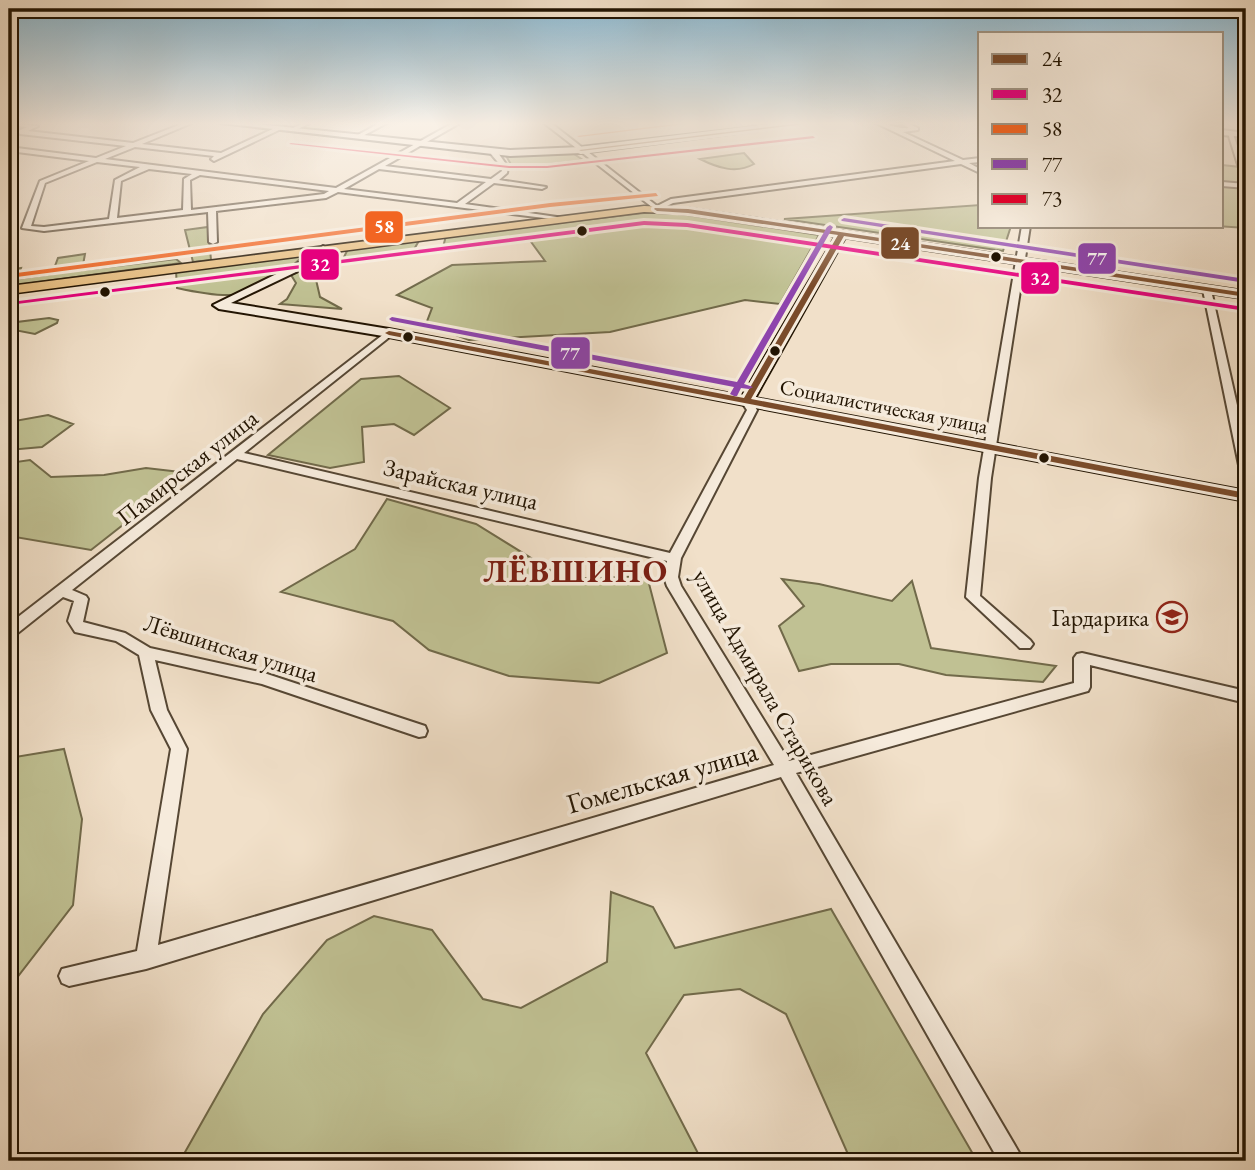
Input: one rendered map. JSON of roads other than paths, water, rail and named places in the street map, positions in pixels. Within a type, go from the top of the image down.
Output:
[{"type":"main road","points":[[9,290],[560,218],[657,209],[688,211],[1246,295]]},
{"type":"street","points":[[53,178],[42,182],[26,228],[44,229],[326,196],[362,178]]},
{"type":"street","points":[[113,221],[118,180],[123,178]]},
{"type":"street","points":[[187,212],[187,179],[189,178]]},
{"type":"street","points":[[246,178],[560,218]]},
{"type":"street","points":[[465,178],[542,187]]},
{"type":"street","points":[[459,205],[497,178]]},
{"type":"street","points":[[617,178],[657,209],[671,201],[845,178]]},
{"type":"street","points":[[1224,184],[1246,186]]},
{"type":"street","points":[[212,209],[213,242]]},
{"type":"street","points":[[1025,644],[973,597],[990,448],[1026,228]]},
{"type":"street","name":"улица Адмирала Старикова","points":[[842,234],[746,401],[752,410],[674,558],[671,577],[1012,1161]]},
{"type":"street","name":"Социалистическая улица","points":[[323,249],[315,259],[219,305],[389,333],[1246,496]]},
{"type":"street","points":[[1207,290],[1246,470]]},
{"type":"street","name":"Памирская улица","points":[[9,632],[389,333]]},
{"type":"street","name":"Зарайская улица","points":[[237,455],[674,558]]},
{"type":"street","name":"Лёвшинская улица","points":[[63,591],[81,599],[74,617],[75,624],[80,628],[120,637],[146,652],[264,679],[419,731]]},
{"type":"street","points":[[146,652],[159,710],[179,749],[146,959]]},
{"type":"street","name":"Гомельская улица","points":[[69,976],[146,959],[785,769],[1082,687],[1082,657],[1246,697]]},
{"type":"place","name":"Гардарика","points":[[1172,617]]},
{"type":"district","name":"ЛЁВШИНО","points":[[576,571]]}]
